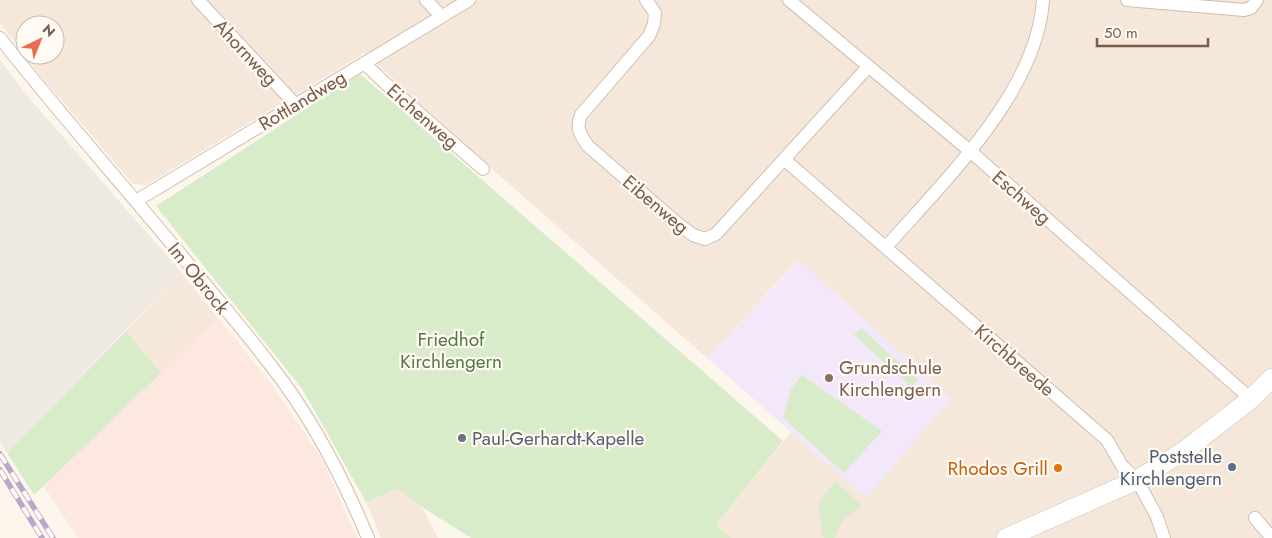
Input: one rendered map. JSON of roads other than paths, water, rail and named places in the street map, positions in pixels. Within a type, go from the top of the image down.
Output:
[{"type":"street","name":"Ahornweg","points":[[198,0],[295,104]]},
{"type":"street","points":[[426,0],[441,16]]},
{"type":"street","name":"Rottlandweg","points":[[136,201],[469,0]]},
{"type":"street","name":"Eibenweg","points":[[646,0],[655,13],[654,24],[649,36],[581,116],[577,123],[579,134],[588,146],[677,223],[693,235],[705,239],[716,234],[868,68]]},
{"type":"street","name":"Eschweg","points":[[789,0],[970,152],[1251,399]]},
{"type":"street","points":[[886,247],[970,152],[1019,79],[1038,34],[1043,0]]},
{"type":"street","points":[[1127,0],[1244,10],[1250,8],[1257,0]]},
{"type":"street","name":"Im Obrock","points":[[0,38],[136,201],[272,367],[295,398],[328,455],[355,507],[368,538]]},
{"type":"street","name":"Eichenweg","points":[[364,63],[483,169]]},
{"type":"street","name":"Kirchbreede","points":[[785,160],[1107,440],[1122,466],[1137,480],[1157,517],[1164,538]]},
{"type":"street","points":[[1006,538],[1137,480],[1184,451],[1251,399],[1272,378]]},
{"type":"street","points":[[1255,518],[1272,538]]},
{"type":"railway","points":[[0,454],[53,538]]},
{"type":"railway","points":[[0,470],[42,538]]},
{"type":"place","name":"Grundschule Kirchlengern","points":[[829,378]]},
{"type":"place","name":"Paul-Gerhardt-Kapelle","points":[[462,438]]},
{"type":"place","name":"Poststelle Kirchlengern","points":[[1232,467]]},
{"type":"place","name":"Rhodos Grill","points":[[1058,468]]},
{"type":"park label","name":"Friedhof Kirchlengern","points":[[451,350]]}]
